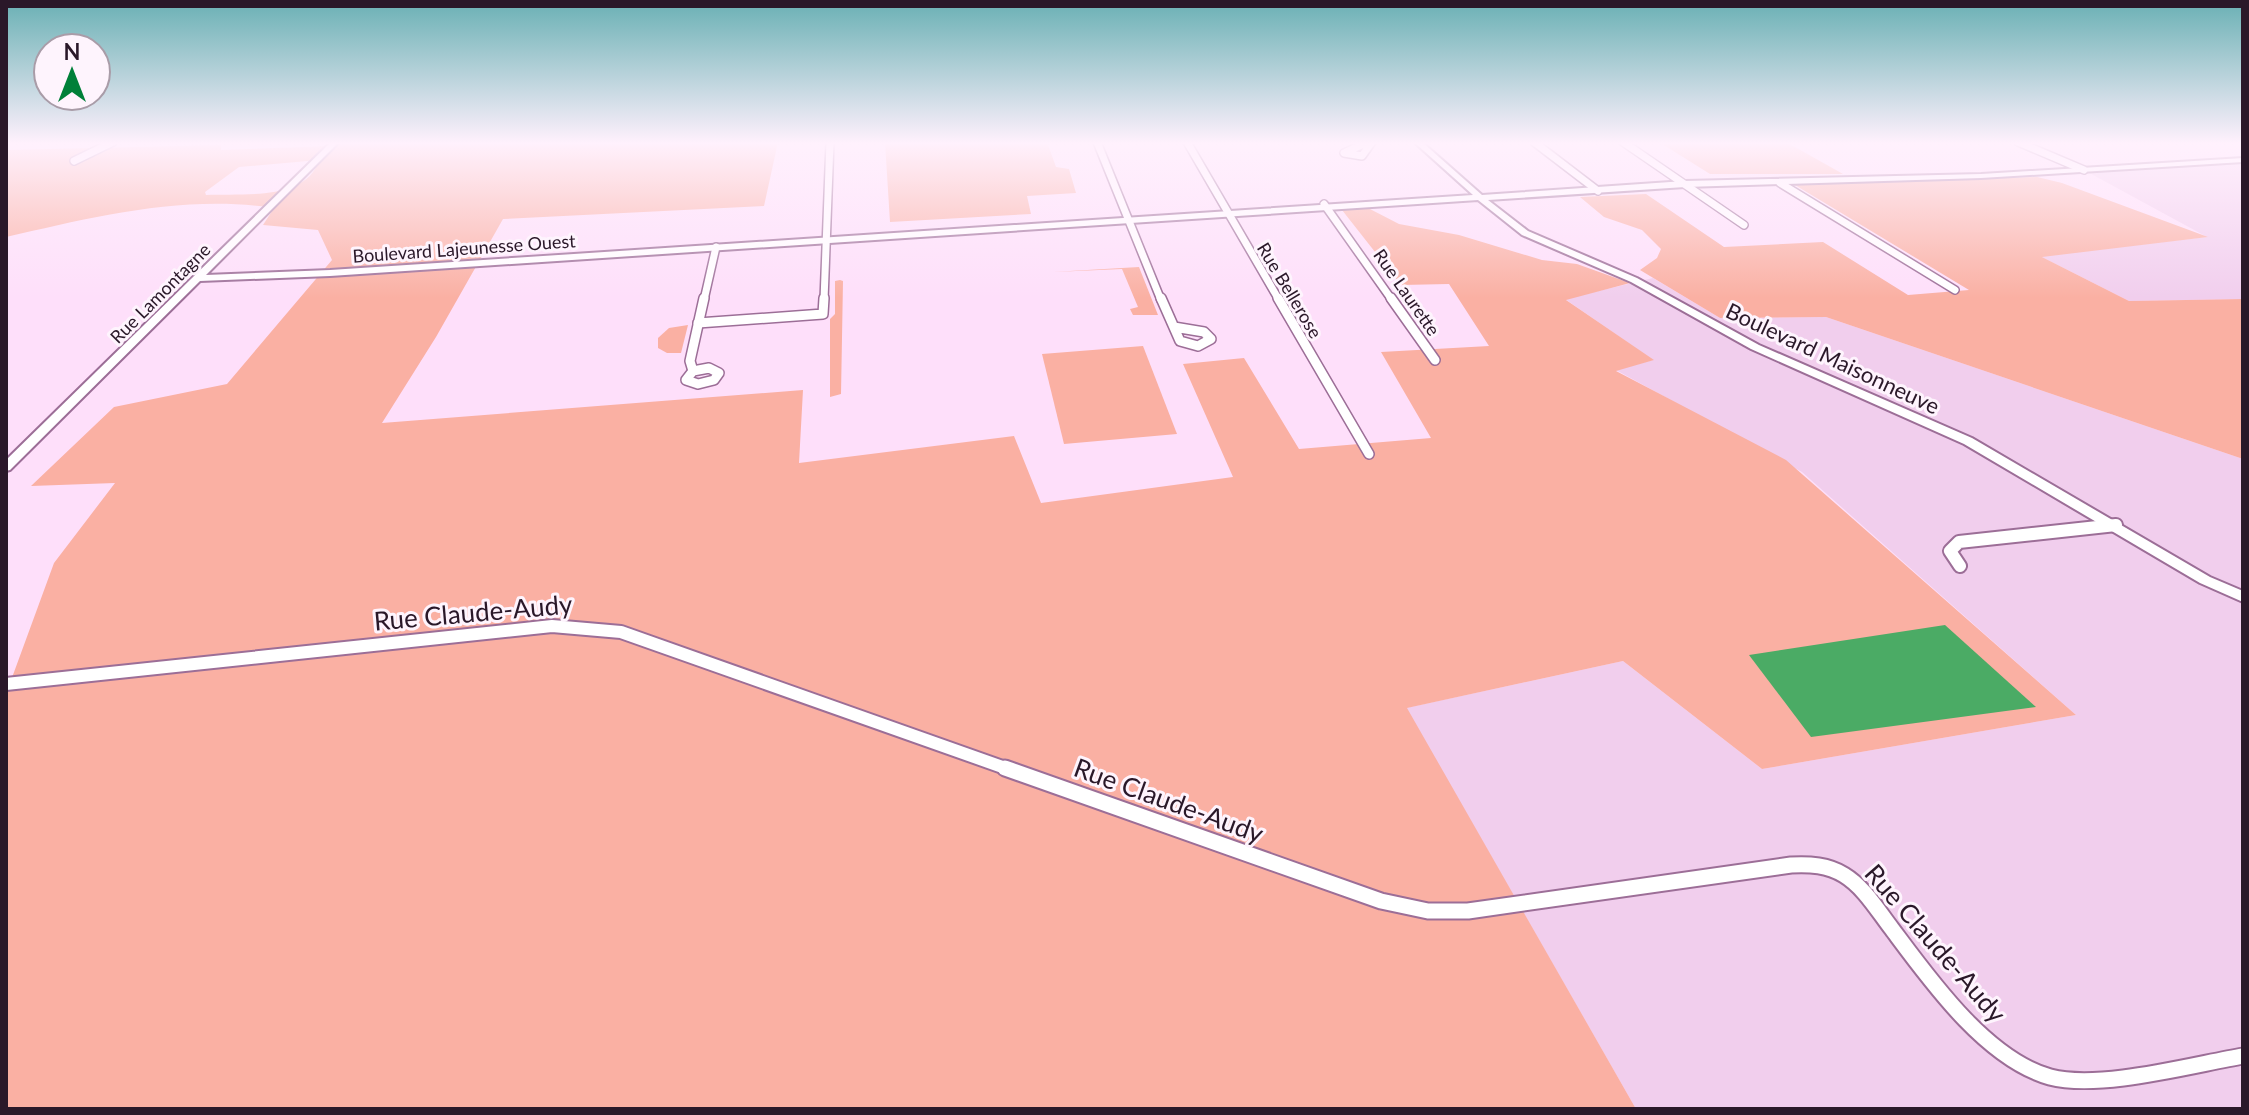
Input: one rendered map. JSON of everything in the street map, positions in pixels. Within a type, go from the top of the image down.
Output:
[{"type":"street","name":"Rue Lamontagne","points":[[6,467],[283,194]]},
{"type":"street","points":[[698,323],[812,311],[823,299],[827,194]]},
{"type":"street","points":[[1119,194],[1174,327]]},
{"type":"street","name":"Rue Bellerose","points":[[1216,194],[1369,454]]},
{"type":"street","name":"Boulevard Maisonneuve","points":[[1479,194],[1525,233],[1619,273],[1755,347],[1968,441],[2116,525],[2205,580],[2243,597]]},
{"type":"street","name":"Boulevard Lajeunesse Ouest","points":[[198,278],[330,273],[1513,194]]},
{"type":"street","points":[[1699,194],[1744,225]]},
{"type":"street","points":[[1798,194],[1955,290]]},
{"type":"street","name":"Rue Laurette","points":[[1326,206],[1435,360]]},
{"type":"street","points":[[693,371],[690,361],[716,247]]},
{"type":"street","points":[[1960,566],[1950,551],[1959,542],[2116,525]]},
{"type":"street","name":"Rue Claude-Audy","points":[[6,684],[552,626],[594,627],[636,637],[1381,901],[1428,911],[1468,911],[1791,865],[1822,865],[1837,870],[1859,887],[1971,1024],[2009,1055],[2049,1078],[2083,1082],[2243,1056]]},
{"type":"shaded area","points":[[6,194],[767,194],[764,206],[503,219],[436,337],[382,423],[803,390],[799,463],[1014,436],[1041,503],[1233,477],[1183,364],[1244,358],[1299,449],[1431,438],[1381,352],[1489,346],[1449,284],[1401,285],[1342,210],[1368,208],[1399,224],[1459,235],[1542,260],[1577,264],[1630,283],[1566,300],[1654,360],[1616,371],[1786,460],[2076,715],[1762,769],[1623,661],[1407,708],[1636,1109],[6,1109],[6,694],[54,563],[115,483],[31,486],[114,407],[227,384],[332,260],[318,230],[263,225],[274,208],[240,204],[139,210],[6,237]]},
{"type":"shaded area","points":[[888,194],[1059,194],[1027,196],[1031,214],[890,222]]},
{"type":"shaded area","points":[[1646,194],[1724,247],[1823,242],[1908,295],[1969,290],[1810,194],[2092,194],[2208,237],[2042,257],[2129,301],[2243,299],[2243,459],[1826,317],[1720,318],[1640,270],[1657,258],[1661,249],[1642,230],[1604,217],[1580,197]]},
{"type":"shaded area","points":[[2128,194],[2243,194],[2243,299],[2129,301],[2040,256],[2207,237]]},
{"type":"shaded area","points":[[1139,267],[1158,315],[1133,315],[1130,309],[1138,307],[1122,269],[1053,272]]},
{"type":"shaded area","points":[[1653,278],[1720,318],[1826,317],[2243,459],[2243,1109],[1636,1109],[1406,708],[1623,661],[1762,769],[2076,715],[1802,472],[1616,370],[1653,360],[1565,299]]},
{"type":"shaded area","points":[[835,281],[843,281],[841,394],[830,397],[830,319],[835,314]]},
{"type":"shaded area","points":[[688,325],[681,353],[667,353],[658,348],[658,338],[669,328]]},
{"type":"shaded area","points":[[1143,346],[1177,434],[1064,444],[1042,354]]},
{"type":"shaded area","points":[[1945,625],[2036,707],[1811,737],[1749,655]]}]
